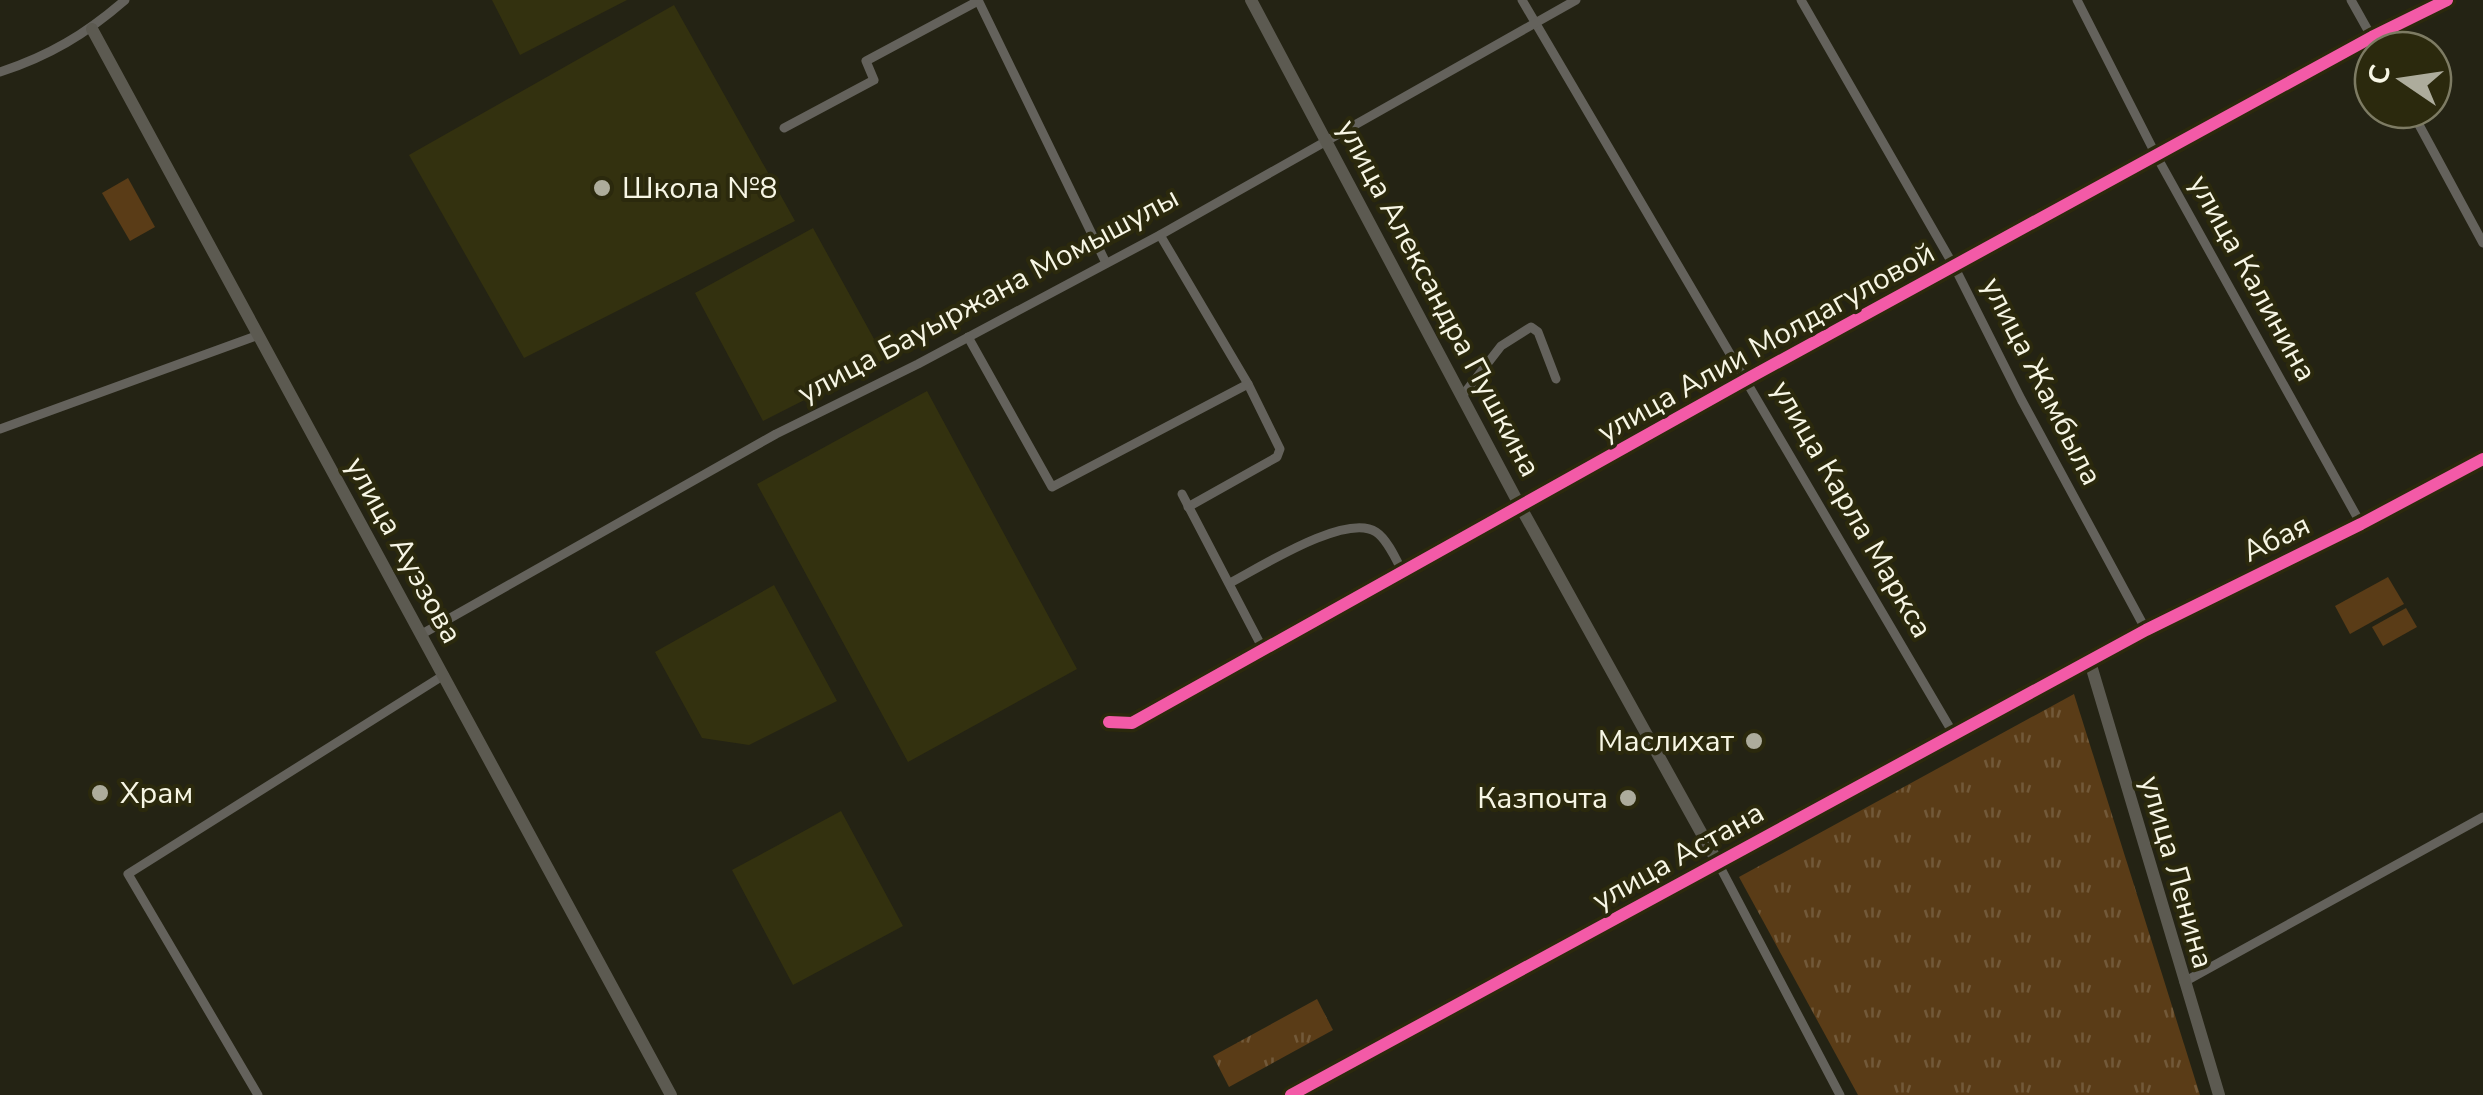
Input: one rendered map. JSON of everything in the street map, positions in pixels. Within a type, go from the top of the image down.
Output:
[{"type":"street","points":[[0,72],[63,48],[125,0]]},
{"type":"street","points":[[784,128],[874,80],[866,61],[978,0],[1106,263]]},
{"type":"street","name":"улица Александра Пушкина","points":[[1250,0],[1840,1095]]},
{"type":"street","name":"улица Карла Маркса","points":[[1522,0],[1748,378],[1954,734]]},
{"type":"street","name":"улица Бауыржана Момышулы","points":[[422,634],[776,434],[1160,235],[1576,0]]},
{"type":"street","name":"улица Жамбыла","points":[[1801,0],[1955,268],[2146,630]]},
{"type":"street","name":"улица Калинина","points":[[2076,0],[2157,156],[2361,524]]},
{"type":"street","points":[[2352,0],[2368,30]]},
{"type":"street","name":"улица Алии Молдагуловой","points":[[2386,30],[2447,0]]},
{"type":"street","name":"улица Ауэзова","points":[[92,29],[671,1095]]},
{"type":"street","name":"улица Алии Молдагуловой","points":[[1109,722],[1132,723],[1748,378],[2353,48]]},
{"type":"street","points":[[2422,130],[2483,244]]},
{"type":"street","points":[[1160,235],[1248,384],[1280,449],[1277,457],[1188,506]]},
{"type":"street","points":[[1463,396],[1501,346],[1531,327],[1538,332],[1556,379]]},
{"type":"street","points":[[0,429],[256,336]]},
{"type":"street","points":[[968,337],[1053,487],[1248,384]]},
{"type":"street","name":"Абая","points":[[2090,662],[2483,459]]},
{"type":"street","points":[[1182,494],[1263,650]]},
{"type":"street","points":[[1230,583],[1322,536],[1357,528],[1379,533],[1402,571]]},
{"type":"street","name":"улица Астана","points":[[1291,1095],[2090,662]]},
{"type":"street","name":"улица Ленина","points":[[2090,662],[2219,1095]]},
{"type":"street","points":[[258,1095],[128,874],[444,675]]},
{"type":"street","points":[[2184,982],[2483,817]]},
{"type":"shaded area","points":[[492,0],[627,0],[520,55]]},
{"type":"shaded area","name":"Школа №8","points":[[674,5],[795,221],[524,358],[409,155]]},
{"type":"shaded area","points":[[813,228],[885,359],[763,421],[695,293]]},
{"type":"shaded area","points":[[927,391],[1077,669],[908,762],[757,484]]},
{"type":"shaded area","points":[[774,585],[837,701],[749,745],[702,738],[655,652]]},
{"type":"shaded area","points":[[841,811],[903,926],[793,985],[732,870]]},
{"type":"green space","points":[[128,178],[155,227],[130,241],[102,193]]},
{"type":"green space","points":[[2388,577],[2404,604],[2350,634],[2335,606]]},
{"type":"green space","points":[[2406,608],[2417,627],[2383,646],[2372,627]]},
{"type":"green space","points":[[2074,694],[2200,1095],[1858,1095],[1739,877]]},
{"type":"green space","points":[[1317,999],[1333,1030],[1229,1087],[1213,1056]]},
{"type":"cycle path","points":[[1109,722],[1132,723],[1747,379],[2372,37],[2447,0]]},
{"type":"cycle path","points":[[1291,1095],[2146,630],[2483,459]]},
{"type":"place","name":"Школа №8","points":[[602,188]]},
{"type":"place","name":"Маслихат","points":[[1754,741]]},
{"type":"place","name":"Храм","points":[[100,793]]},
{"type":"place","name":"Казпочта","points":[[1628,798]]}]
